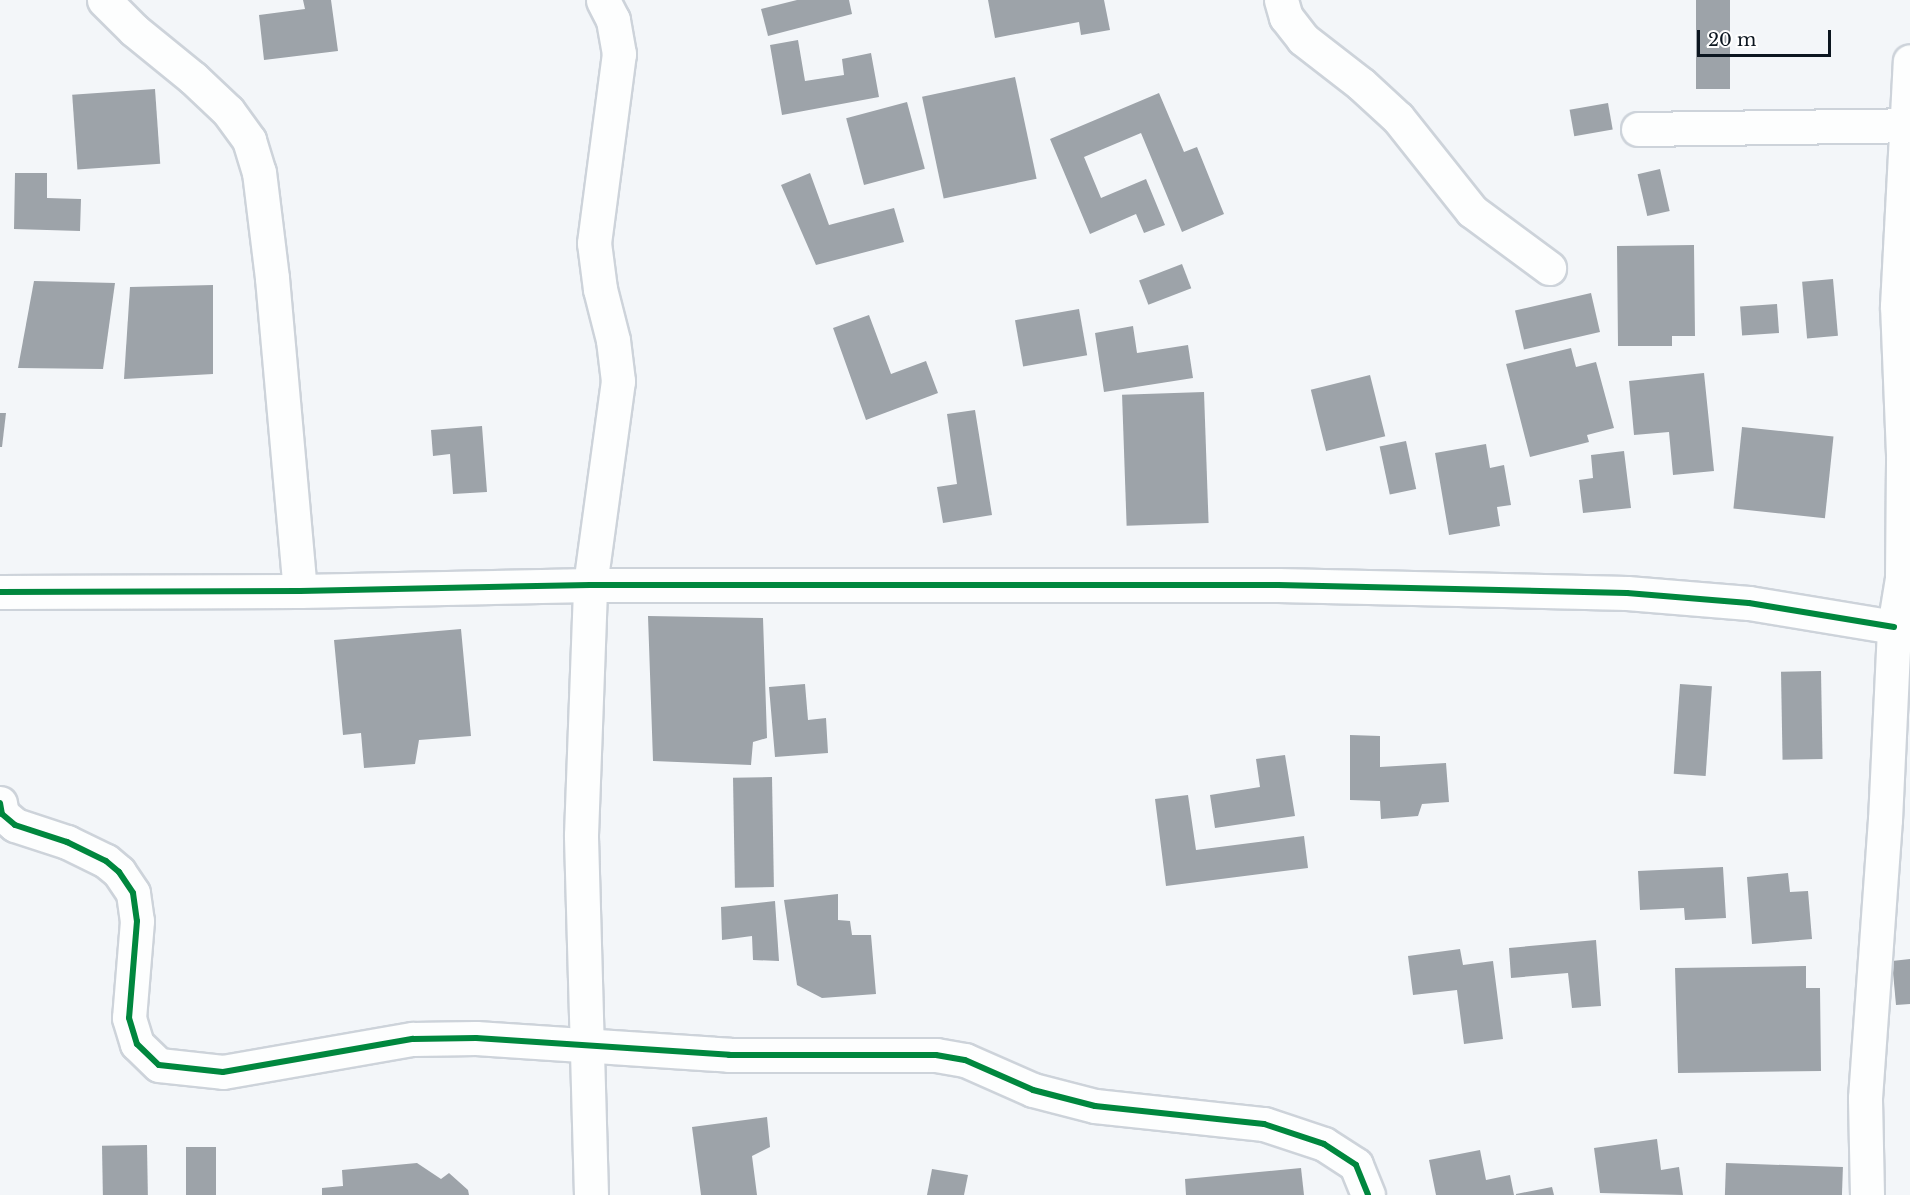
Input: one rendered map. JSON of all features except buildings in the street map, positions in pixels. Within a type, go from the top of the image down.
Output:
[{"type":"street","points":[[104,0],[134,30],[193,78],[228,111],[249,140],[259,172],[275,300],[300,591]]},
{"type":"street","points":[[591,1195],[589,1045],[581,835],[590,585],[618,381],[614,340],[600,289],[594,243],[619,54],[613,20],[603,0]]},
{"type":"street","points":[[1281,0],[1286,17],[1303,39],[1361,84],[1398,118],[1472,211],[1549,268]]},
{"type":"street","points":[[1867,1195],[1865,1098],[1885,820],[1894,627],[1906,578],[1897,306],[1910,61]]},
{"type":"street","points":[[1638,129],[1908,125]]},
{"type":"street","points":[[0,592],[300,591],[590,585],[1278,585],[1627,593],[1749,603],[1894,627]]},
{"type":"street","points":[[0,802],[2,814],[15,825],[67,842],[106,861],[119,872],[133,893],[137,921],[129,1018],[137,1044],[159,1065],[223,1072],[413,1039],[527,1039],[729,1055],[908,1055],[965,1060],[1033,1090],[1095,1106],[1264,1124],[1324,1144],[1356,1165],[1368,1195]]},
{"type":"cycle path","points":[[0,592],[300,591],[590,585],[1278,585],[1627,593],[1749,603],[1894,627]]},
{"type":"cycle path","points":[[0,803],[2,814],[15,825],[67,842],[106,861],[119,872],[133,893],[137,921],[129,1018],[137,1044],[159,1065],[223,1072],[413,1039],[476,1038],[729,1055],[936,1055],[965,1060],[1033,1090],[1095,1106],[1264,1124],[1324,1144],[1356,1165],[1368,1195]]}]
